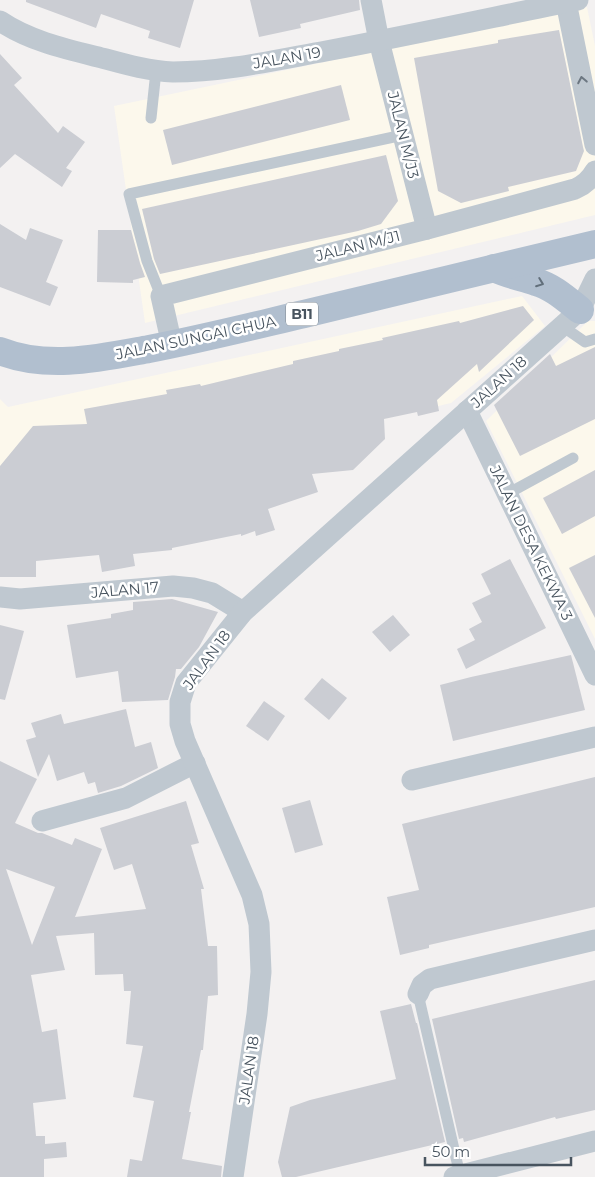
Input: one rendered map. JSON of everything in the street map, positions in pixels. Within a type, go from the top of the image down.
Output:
[{"type":"main road","name":"JALAN SUNGAI CHUA","points":[[0,351],[13,356],[35,360],[69,361],[98,359],[172,345],[494,268],[591,249]]},
{"type":"main road","points":[[494,268],[548,287],[564,297],[579,314]]},
{"type":"street","name":"JALAN M/J3","points":[[371,0],[379,41],[426,229]]},
{"type":"street","name":"JALAN 19","points":[[0,21],[51,44],[122,63],[156,70],[189,71],[265,62],[379,41],[572,1]]},
{"type":"street","points":[[572,1],[595,145]]},
{"type":"street","name":"JALAN M/J1","points":[[161,296],[575,189],[584,185],[595,171]]},
{"type":"street","points":[[579,314],[595,279]]},
{"type":"street","points":[[161,296],[172,345]]},
{"type":"street","name":"JALAN 18","points":[[233,1177],[262,972],[258,924],[252,895],[185,741],[180,724],[180,702],[186,683],[243,612],[467,411],[579,314]]},
{"type":"street","name":"JALAN DESA KEKWA 3","points":[[467,411],[595,675]]},
{"type":"street","name":"JALAN 17","points":[[0,596],[20,599],[173,586],[193,588],[212,593],[243,612]]},
{"type":"street","points":[[412,780],[595,737]]},
{"type":"street","points":[[42,821],[126,798],[195,763]]},
{"type":"street","points":[[418,994],[422,985],[430,979],[595,940]]},
{"type":"street","points":[[457,1176],[489,1173],[595,1141]]},
{"type":"lane","points":[[151,118],[156,70]]},
{"type":"lane","points":[[161,296],[147,261],[129,194],[403,135]]},
{"type":"lane","points":[[579,314],[585,342],[595,339]]},
{"type":"lane","points":[[507,494],[573,458]]},
{"type":"lane","points":[[418,994],[457,1176]]},
{"type":"shaded area","points":[[587,7],[595,46],[595,215],[145,323],[114,106]]},
{"type":"shaded area","points":[[522,296],[545,326],[451,403],[23,504],[0,497],[0,399],[8,407]]},
{"type":"shaded area","points":[[588,321],[595,321],[595,639],[486,421]]},
{"type":"building","points":[[26,0],[194,0],[180,48],[148,38],[150,31],[101,14],[96,28],[26,2]]},
{"type":"building","points":[[250,0],[359,0],[360,10],[300,24],[301,28],[259,37]]},
{"type":"building","points":[[559,30],[584,151],[576,171],[508,187],[509,191],[461,203],[438,191],[414,58],[498,43],[498,40]]},
{"type":"building","points":[[0,54],[22,78],[14,85],[58,133],[63,126],[85,142],[66,168],[72,171],[62,187],[15,154],[0,168]]},
{"type":"building","points":[[341,85],[350,120],[172,165],[163,130]]},
{"type":"building","points":[[386,155],[398,201],[381,224],[358,231],[160,274],[154,259],[142,209]]},
{"type":"building","points":[[0,224],[26,240],[30,228],[63,240],[46,282],[58,287],[50,306],[0,287]]},
{"type":"building","points":[[98,230],[131,230],[145,277],[133,280],[133,283],[97,282]]},
{"type":"building","points":[[523,306],[534,320],[479,372],[477,364],[437,400],[439,411],[418,416],[417,412],[384,419],[385,439],[353,470],[312,474],[318,492],[268,509],[275,530],[256,536],[255,531],[241,536],[241,534],[172,548],[172,550],[133,554],[135,566],[102,572],[99,555],[36,561],[36,577],[0,577],[0,466],[33,426],[87,424],[84,409],[167,394],[166,390],[200,384],[201,386],[293,364],[293,361],[383,340],[382,338],[459,321],[460,323]]},
{"type":"building","points":[[595,347],[595,419],[520,456],[494,405],[550,354],[556,366]]},
{"type":"building","points":[[595,470],[595,516],[562,534],[543,498]]},
{"type":"building","points":[[595,555],[595,618],[569,568]]},
{"type":"building","points":[[510,559],[546,628],[466,669],[457,649],[475,640],[469,629],[482,622],[472,603],[491,594],[481,574]]},
{"type":"building","points":[[172,599],[218,612],[199,647],[181,669],[176,669],[168,700],[122,702],[118,671],[76,678],[67,625],[111,618],[111,614],[133,610],[133,602]]},
{"type":"building","points":[[393,615],[410,635],[390,652],[372,632]]},
{"type":"building","points":[[0,625],[24,631],[5,700],[0,699]]},
{"type":"building","points":[[571,655],[585,710],[453,741],[440,685]]},
{"type":"building","points":[[322,678],[347,698],[329,720],[304,699]]},
{"type":"building","points":[[264,701],[285,716],[268,741],[246,726]]},
{"type":"building","points":[[126,709],[135,747],[151,742],[158,768],[121,786],[98,793],[95,782],[88,784],[84,772],[57,781],[49,754],[38,777],[26,740],[36,737],[31,723],[61,714],[64,724]]},
{"type":"building","points":[[0,761],[37,779],[15,823],[72,845],[75,838],[102,849],[75,917],[146,909],[132,864],[114,870],[100,828],[186,801],[199,843],[191,845],[204,889],[201,889],[208,946],[217,946],[218,995],[208,996],[203,1050],[201,1050],[189,1112],[191,1112],[182,1159],[222,1166],[221,1177],[127,1177],[130,1159],[142,1161],[154,1101],[133,1097],[143,1046],[126,1044],[131,991],[124,991],[123,974],[95,975],[94,933],[56,936],[65,970],[31,975],[42,1032],[57,1029],[66,1099],[33,1103],[36,1136],[45,1136],[45,1144],[66,1142],[67,1157],[44,1159],[44,1177],[0,1177]],"holes":[[[6,869],[55,887],[32,945]]]},
{"type":"building","points":[[595,777],[595,907],[429,945],[429,948],[400,955],[387,897],[419,890],[402,824]]},
{"type":"building","points":[[310,800],[323,845],[295,853],[282,808]]},
{"type":"building","points":[[595,980],[595,1110],[556,1119],[555,1117],[464,1142],[463,1138],[459,1139],[432,1019]]},
{"type":"building","points":[[411,1004],[445,1142],[296,1177],[282,1177],[278,1162],[290,1107],[310,1100],[396,1079],[380,1011]]}]
